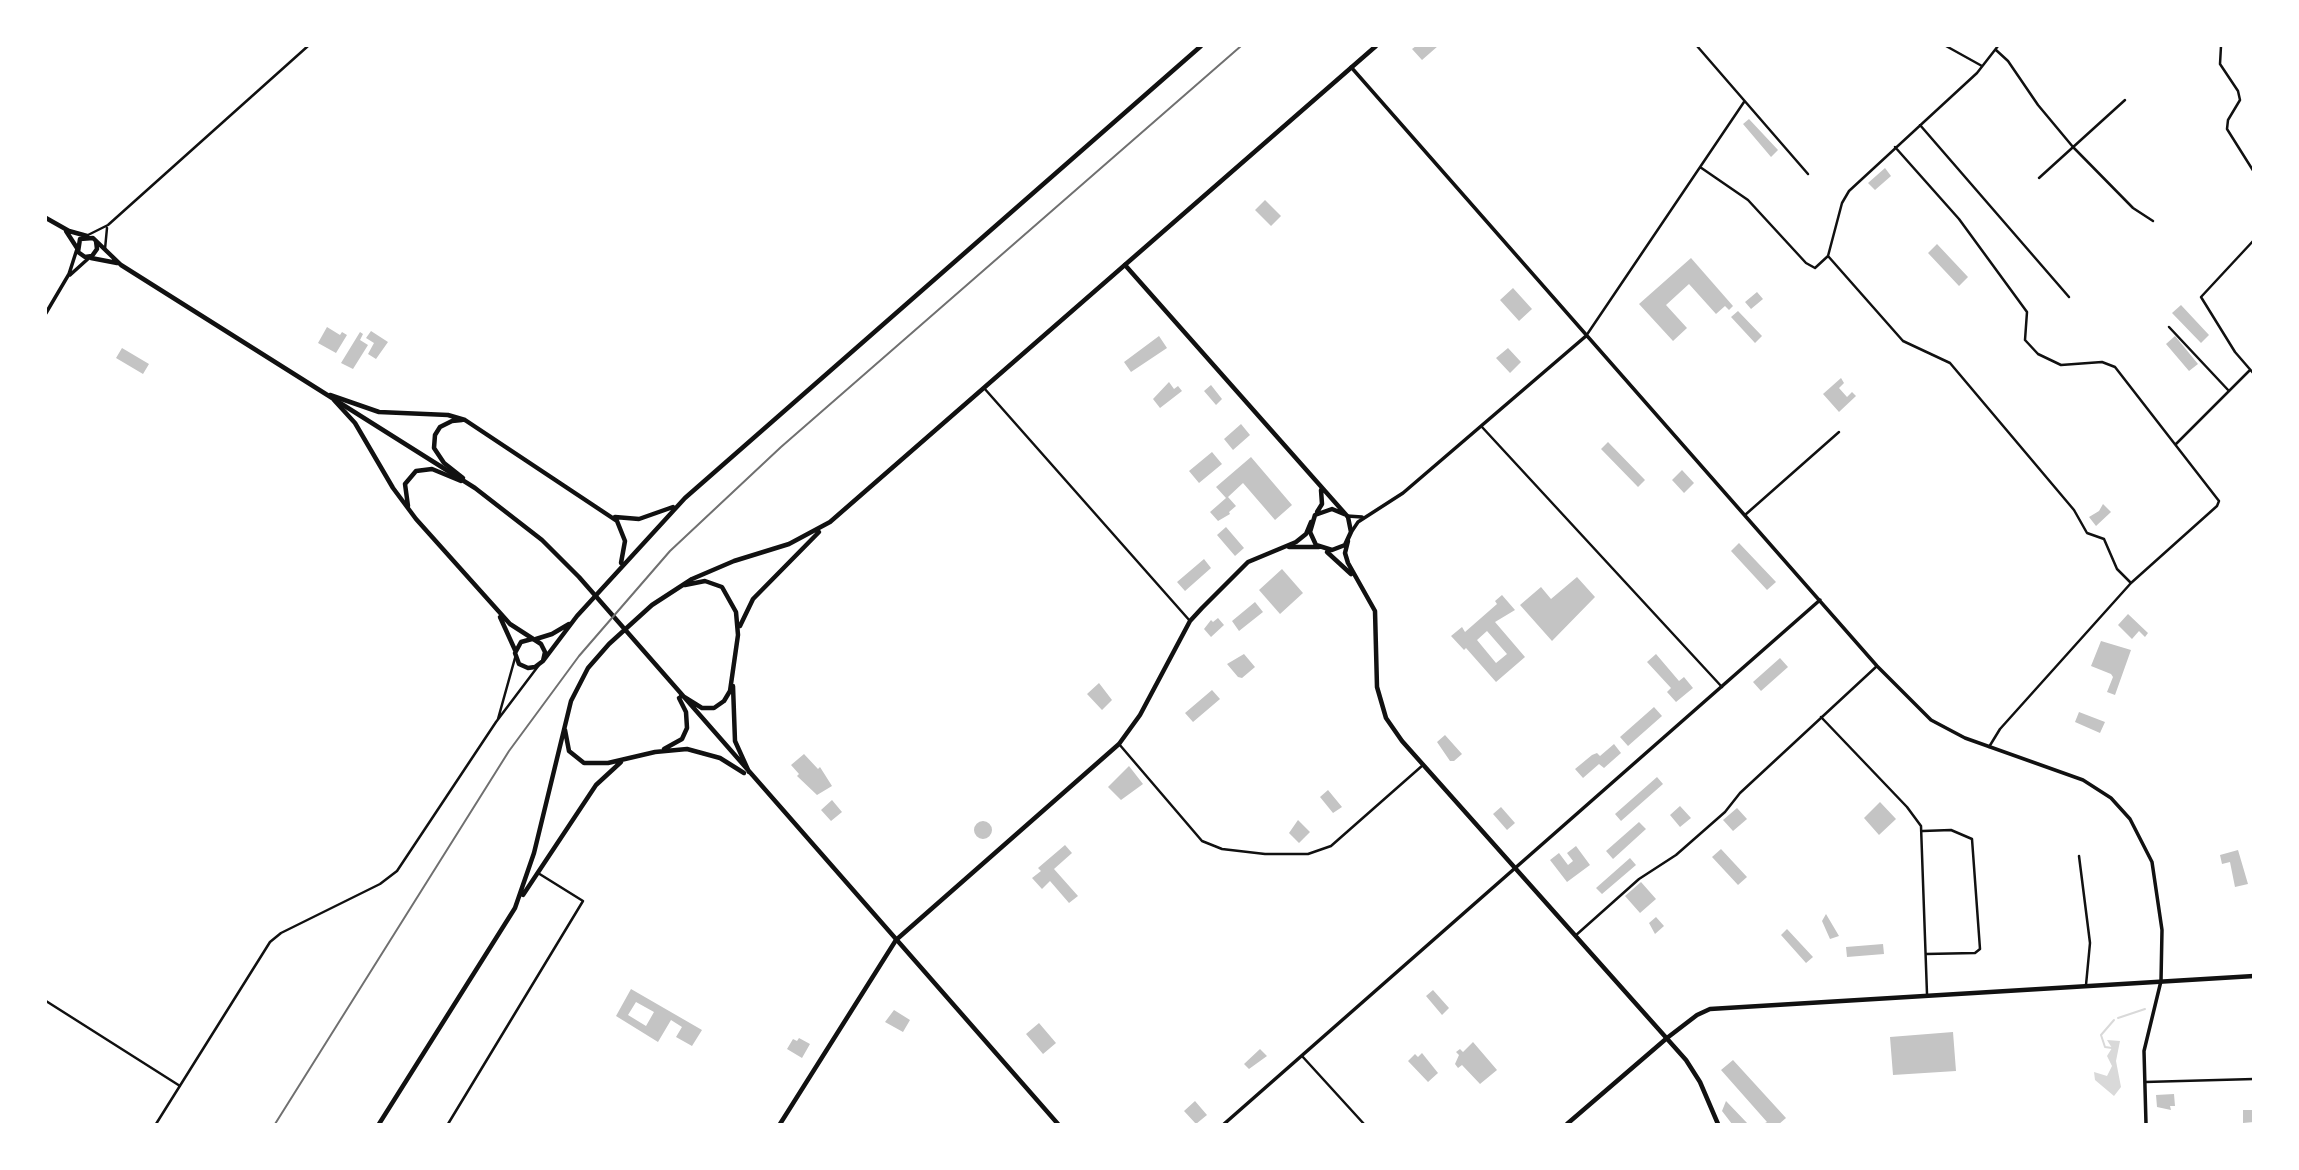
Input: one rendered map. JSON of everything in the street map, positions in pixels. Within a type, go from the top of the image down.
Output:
[{"type":"main road","points":[[611,515],[628,519],[650,517],[671,509],[685,498],[1201,46]]},
{"type":"main road","points":[[755,782],[735,741],[734,672],[738,635],[743,616],[753,599],[830,522],[1376,46]]},
{"type":"main road","points":[[46,218],[62,229],[77,248],[89,257],[121,265]]},
{"type":"main road","points":[[62,229],[86,236],[121,265],[475,488]]},
{"type":"main road","points":[[77,248],[78,241],[86,236]]},
{"type":"main road","points":[[89,257],[97,245]]},
{"type":"main road","points":[[1125,265],[1350,522],[1351,532],[1346,557],[1365,590],[1377,621],[1378,699],[1393,730],[1667,1038],[1694,1071],[1718,1125]]},
{"type":"main road","points":[[329,395],[379,412],[440,414],[465,420],[611,515],[621,527],[625,541],[624,555],[618,570]]},
{"type":"main road","points":[[329,395],[355,423],[393,488],[416,519],[496,610],[519,633],[544,648],[542,662]]},
{"type":"main road","points":[[465,420],[452,421],[440,428],[435,435],[434,448],[444,463],[531,530],[579,577],[675,691],[1058,1125]]},
{"type":"main road","points":[[416,519],[404,493],[407,479],[416,471],[437,470],[475,488]]},
{"type":"main road","points":[[780,1125],[896,940],[1119,744],[1140,715],[1190,621],[1248,562],[1302,538],[1322,504],[1321,489]]},
{"type":"main road","points":[[496,610],[512,639],[518,662],[526,668],[533,668],[542,662],[577,616],[685,498]]},
{"type":"main road","points":[[1315,515],[1332,509],[1344,514]]},
{"type":"main road","points":[[515,908],[534,853],[564,722],[577,688],[596,658],[637,617],[680,587],[715,568],[803,539],[830,522]]},
{"type":"main road","points":[[1311,522],[1311,537],[1359,582]]},
{"type":"main road","points":[[1282,547],[1337,550],[1348,541]]},
{"type":"main road","points":[[680,587],[705,581],[722,587],[736,612],[738,635]]},
{"type":"main road","points":[[515,654],[520,643],[559,631],[577,616]]},
{"type":"main road","points":[[675,691],[695,705],[714,708],[728,697],[734,672]]},
{"type":"main road","points":[[564,722],[567,747],[578,759],[599,764],[655,752],[677,743],[687,728],[686,712],[675,691]]},
{"type":"main road","points":[[655,752],[687,749],[711,754],[731,763],[755,782]]},
{"type":"main road","points":[[379,1125],[515,908],[596,785],[611,768],[625,760]]},
{"type":"main road","points":[[1567,1125],[1667,1038],[1697,1015],[1717,1008],[2253,976]]},
{"type":"street","points":[[86,236],[108,225],[308,46]]},
{"type":"street","points":[[1697,46],[1808,174]]},
{"type":"street","points":[[1946,46],[1983,66]]},
{"type":"street","points":[[2221,46],[2220,64],[2240,100],[2228,120],[2227,130],[2253,172]]},
{"type":"street","points":[[1700,166],[1748,200],[1806,262],[1815,268],[1828,256],[1845,197],[1983,66],[1997,48],[2073,147],[2133,208],[2153,221]]},
{"type":"street","points":[[1351,67],[1877,666],[1931,720],[1989,747],[2083,780],[2111,798],[2130,819],[2149,853],[2157,882],[2162,930],[2161,981],[2146,1040],[2143,1083],[2146,1125]]},
{"type":"street","points":[[2039,178],[2125,100]]},
{"type":"street","points":[[1351,532],[1355,524],[1403,493],[1586,336],[1744,102]]},
{"type":"street","points":[[1920,125],[2070,297]]},
{"type":"street","points":[[1895,147],[1959,219],[2027,312],[2025,340],[2038,354],[2061,365],[2102,362],[2115,367],[2216,493],[2219,501],[2217,506],[2131,583],[2000,729],[1989,747]]},
{"type":"street","points":[[97,245],[108,225]]},
{"type":"street","points":[[108,225],[104,243],[111,258]]},
{"type":"street","points":[[2253,240],[2201,297],[2253,374]]},
{"type":"street","points":[[65,282],[77,248]]},
{"type":"street","points":[[1828,256],[1903,341],[1950,363],[2059,490],[2078,514],[2087,533],[2104,539],[2117,569],[2131,583]]},
{"type":"street","points":[[46,313],[65,282],[89,257]]},
{"type":"street","points":[[75,269],[89,260],[99,258]]},
{"type":"street","points":[[2169,327],[2229,391]]},
{"type":"street","points":[[2176,444],[2250,370]]},
{"type":"street","points":[[984,388],[1190,621]]},
{"type":"street","points":[[1481,426],[1722,687]]},
{"type":"street","points":[[1745,515],[1839,432]]},
{"type":"street","points":[[1344,514],[1352,518],[1368,515]]},
{"type":"street","points":[[1224,1125],[1820,600]]},
{"type":"street","points":[[496,722],[507,696],[515,654]]},
{"type":"street","points":[[156,1125],[270,942],[281,933],[380,884],[397,871],[496,722],[542,662]]},
{"type":"street","points":[[1575,936],[1639,879],[1676,855],[1725,812],[1740,793],[1877,666]]},
{"type":"street","points":[[1821,717],[1907,807],[1922,831],[1927,994]]},
{"type":"street","points":[[1119,744],[1202,841],[1222,849],[1265,854],[1308,854],[1331,846],[1423,765]]},
{"type":"street","points":[[1922,831],[1951,830],[1972,839],[1980,949],[1975,953],[1926,954]]},
{"type":"street","points":[[2079,856],[2090,943],[2086,985]]},
{"type":"street","points":[[448,1125],[583,901],[538,873]]},
{"type":"street","points":[[46,1001],[180,1086]]},
{"type":"street","points":[[1302,1056],[1364,1125]]},
{"type":"street","points":[[2143,1083],[2253,1079]]},
{"type":"shaded area","points":[[2107,1040],[2120,1041],[2116,1061],[2121,1087],[2114,1096],[2095,1080],[2094,1072],[2107,1076],[2112,1066],[2107,1056],[2112,1048]]},
{"type":"building","points":[[1416,46],[1438,46],[1422,60],[1412,49]]},
{"type":"building","points":[[1749,119],[1778,150],[1771,157],[1743,124]]},
{"type":"building","points":[[1885,168],[1891,176],[1875,190],[1868,183]]},
{"type":"building","points":[[1265,200],[1281,216],[1271,226],[1255,210]]},
{"type":"building","points":[[1937,244],[1968,277],[1959,286],[1928,253]]},
{"type":"building","points":[[1691,258],[1733,306],[1729,310],[1725,306],[1716,314],[1689,284],[1666,305],[1687,328],[1673,341],[1639,304]]},
{"type":"building","points":[[1513,288],[1532,309],[1519,321],[1500,300]]},
{"type":"building","points":[[1757,292],[1763,299],[1751,309],[1745,302]]},
{"type":"building","points":[[2181,305],[2209,335],[2201,343],[2172,313]]},
{"type":"building","points":[[1738,311],[1762,336],[1755,343],[1731,317]]},
{"type":"building","points":[[327,327],[340,335],[342,332],[347,335],[336,353],[318,343]]},
{"type":"building","points":[[371,331],[388,342],[376,359],[368,354],[374,343],[366,338]]},
{"type":"building","points":[[360,332],[363,334],[360,340],[368,345],[353,369],[341,363]]},
{"type":"building","points":[[1159,336],[1167,348],[1131,372],[1124,362]]},
{"type":"building","points":[[2175,336],[2198,364],[2189,371],[2166,344]]},
{"type":"building","points":[[122,348],[149,364],[143,374],[116,358]]},
{"type":"building","points":[[1508,348],[1521,362],[1510,373],[1496,358]]},
{"type":"building","points":[[1841,378],[1844,383],[1839,388],[1847,397],[1852,392],[1856,396],[1839,412],[1823,394]]},
{"type":"building","points":[[1169,382],[1174,389],[1178,386],[1182,391],[1160,408],[1153,399]]},
{"type":"building","points":[[1211,385],[1222,399],[1216,405],[1204,391]]},
{"type":"building","points":[[1241,424],[1250,435],[1233,450],[1224,439]]},
{"type":"building","points":[[1608,442],[1645,480],[1638,487],[1601,449]]},
{"type":"building","points":[[1212,452],[1222,464],[1199,483],[1189,471]]},
{"type":"building","points":[[1251,457],[1292,505],[1275,520],[1243,483],[1228,497],[1236,506],[1230,514],[1218,521],[1210,512],[1226,498],[1216,487]]},
{"type":"building","points":[[1682,470],[1694,483],[1684,493],[1672,480]]},
{"type":"building","points":[[2103,504],[2111,512],[2096,526],[2089,517],[2099,511]]},
{"type":"building","points":[[1226,527],[1244,548],[1235,556],[1217,535]]},
{"type":"building","points":[[1739,543],[1776,582],[1767,590],[1731,551]]},
{"type":"building","points":[[1204,559],[1211,568],[1185,591],[1177,582]]},
{"type":"building","points":[[1282,569],[1303,593],[1280,614],[1259,590]]},
{"type":"building","points":[[1577,577],[1595,597],[1552,641],[1520,605],[1541,587],[1551,599]]},
{"type":"building","points":[[1502,595],[1515,610],[1495,622],[1525,657],[1496,682],[1466,648],[1464,650],[1451,636],[1462,627],[1465,632],[1497,604],[1495,601]],"holes":[[[1487,631],[1507,654],[1496,663],[1477,640]]]},
{"type":"building","points":[[1255,602],[1263,612],[1239,631],[1232,621]]},
{"type":"building","points":[[2128,614],[2148,633],[2145,637],[2139,631],[2132,639],[2118,625]]},
{"type":"building","points":[[1218,618],[1224,625],[1211,637],[1204,629],[1211,620],[1213,622]]},
{"type":"building","points":[[2101,641],[2131,650],[2115,695],[2107,692],[2113,677],[2111,674],[2091,666]]},
{"type":"building","points":[[1244,654],[1255,667],[1242,678],[1227,664]]},
{"type":"building","points":[[1656,654],[1679,681],[1684,677],[1693,688],[1676,702],[1667,692],[1671,688],[1647,662]]},
{"type":"building","points":[[1780,658],[1788,667],[1761,691],[1753,682]]},
{"type":"building","points":[[1099,683],[1112,700],[1102,710],[1087,694]]},
{"type":"building","points":[[1212,690],[1220,699],[1193,722],[1185,713]]},
{"type":"building","points":[[1654,707],[1662,716],[1628,746],[1620,737]]},
{"type":"building","points":[[2079,712],[2105,722],[2100,733],[2075,722]]},
{"type":"building","points":[[1445,735],[1462,754],[1454,761],[1450,761],[1437,742]]},
{"type":"building","points":[[1614,744],[1621,753],[1604,768],[1599,764],[1583,778],[1575,769],[1592,755],[1597,753],[1600,756]]},
{"type":"building","points":[[804,754],[818,769],[820,767],[832,786],[817,795],[797,776],[799,774],[791,765]]},
{"type":"building","points":[[1129,766],[1143,784],[1121,800],[1108,787]]},
{"type":"building","points":[[1657,777],[1663,784],[1621,821],[1615,814]]},
{"type":"building","points":[[1328,790],[1342,807],[1333,813],[1320,797]]},
{"type":"building","points":[[832,800],[842,812],[831,821],[821,810]]},
{"type":"building","points":[[1880,802],[1896,819],[1879,835],[1864,818]]},
{"type":"building","points":[[1680,806],[1691,818],[1680,827],[1670,815]]},
{"type":"building","points":[[1501,807],[1515,823],[1507,830],[1493,814]]},
{"type":"building","points":[[1737,808],[1747,819],[1733,831],[1723,820]]},
{"type":"building","points":[[1298,820],[1310,832],[1299,843],[1289,833]]},
{"type":"building","points":[[979,821],[987,821],[992,830],[990,837],[979,839],[974,834],[974,826]]},
{"type":"building","points":[[1639,822],[1646,829],[1613,859],[1606,851]]},
{"type":"building","points":[[1065,845],[1072,853],[1054,869],[1078,896],[1069,903],[1050,881],[1042,889],[1032,878],[1041,871],[1038,868]]},
{"type":"building","points":[[1576,846],[1590,865],[1567,882],[1550,860],[1559,853],[1568,865],[1573,861],[1567,853]]},
{"type":"building","points":[[1721,849],[1747,877],[1738,885],[1712,857]]},
{"type":"building","points":[[2238,850],[2248,884],[2235,887],[2230,862],[2222,864],[2220,855]]},
{"type":"building","points":[[1630,858],[1636,865],[1602,894],[1596,888]]},
{"type":"building","points":[[1641,882],[1656,899],[1640,913],[1625,896]]},
{"type":"building","points":[[1826,914],[1839,936],[1830,939],[1822,921]]},
{"type":"building","points":[[1656,917],[1664,926],[1655,934],[1649,923]]},
{"type":"building","points":[[1787,929],[1813,957],[1806,963],[1781,935]]},
{"type":"building","points":[[1883,944],[1884,954],[1847,957],[1846,947]]},
{"type":"building","points":[[631,989],[702,1030],[692,1046],[676,1037],[682,1027],[671,1020],[658,1042],[616,1016]],"holes":[[[636,1002],[654,1012],[646,1026],[628,1015]]]},
{"type":"building","points":[[1433,990],[1449,1008],[1442,1015],[1426,996]]},
{"type":"building","points":[[894,1010],[910,1020],[903,1032],[885,1022]]},
{"type":"building","points":[[1039,1023],[1056,1043],[1043,1054],[1026,1034]]},
{"type":"building","points":[[1953,1032],[1956,1071],[1893,1075],[1890,1037]]},
{"type":"building","points":[[799,1038],[810,1044],[802,1058],[787,1049],[793,1039],[797,1041]]},
{"type":"building","points":[[1473,1042],[1497,1070],[1480,1084],[1462,1065],[1458,1068],[1455,1064],[1459,1055],[1456,1052],[1460,1049],[1463,1052]]},
{"type":"building","points":[[1260,1049],[1267,1056],[1249,1069],[1244,1064]]},
{"type":"building","points":[[1422,1053],[1438,1073],[1428,1082],[1408,1061],[1415,1054],[1418,1057]]},
{"type":"building","points":[[1733,1060],[1786,1118],[1779,1124],[1763,1124],[1767,1122],[1721,1070]]},
{"type":"building","points":[[2174,1094],[2175,1106],[2170,1106],[2171,1110],[2157,1107],[2156,1095]]},
{"type":"building","points":[[1195,1101],[1207,1115],[1196,1124],[1184,1111]]},
{"type":"building","points":[[1726,1101],[1748,1124],[1732,1124],[1722,1111]]},
{"type":"building","points":[[2243,1110],[2254,1110],[2254,1122],[2243,1123]]},
{"type":"waterway","points":[[2118,1018],[2145,1009]]},
{"type":"waterway","points":[[2112,1048],[2105,1047],[2101,1035],[2114,1020]]},
{"type":"railway","points":[[275,1124],[509,751],[579,656],[670,551],[781,447],[1241,46]]}]
